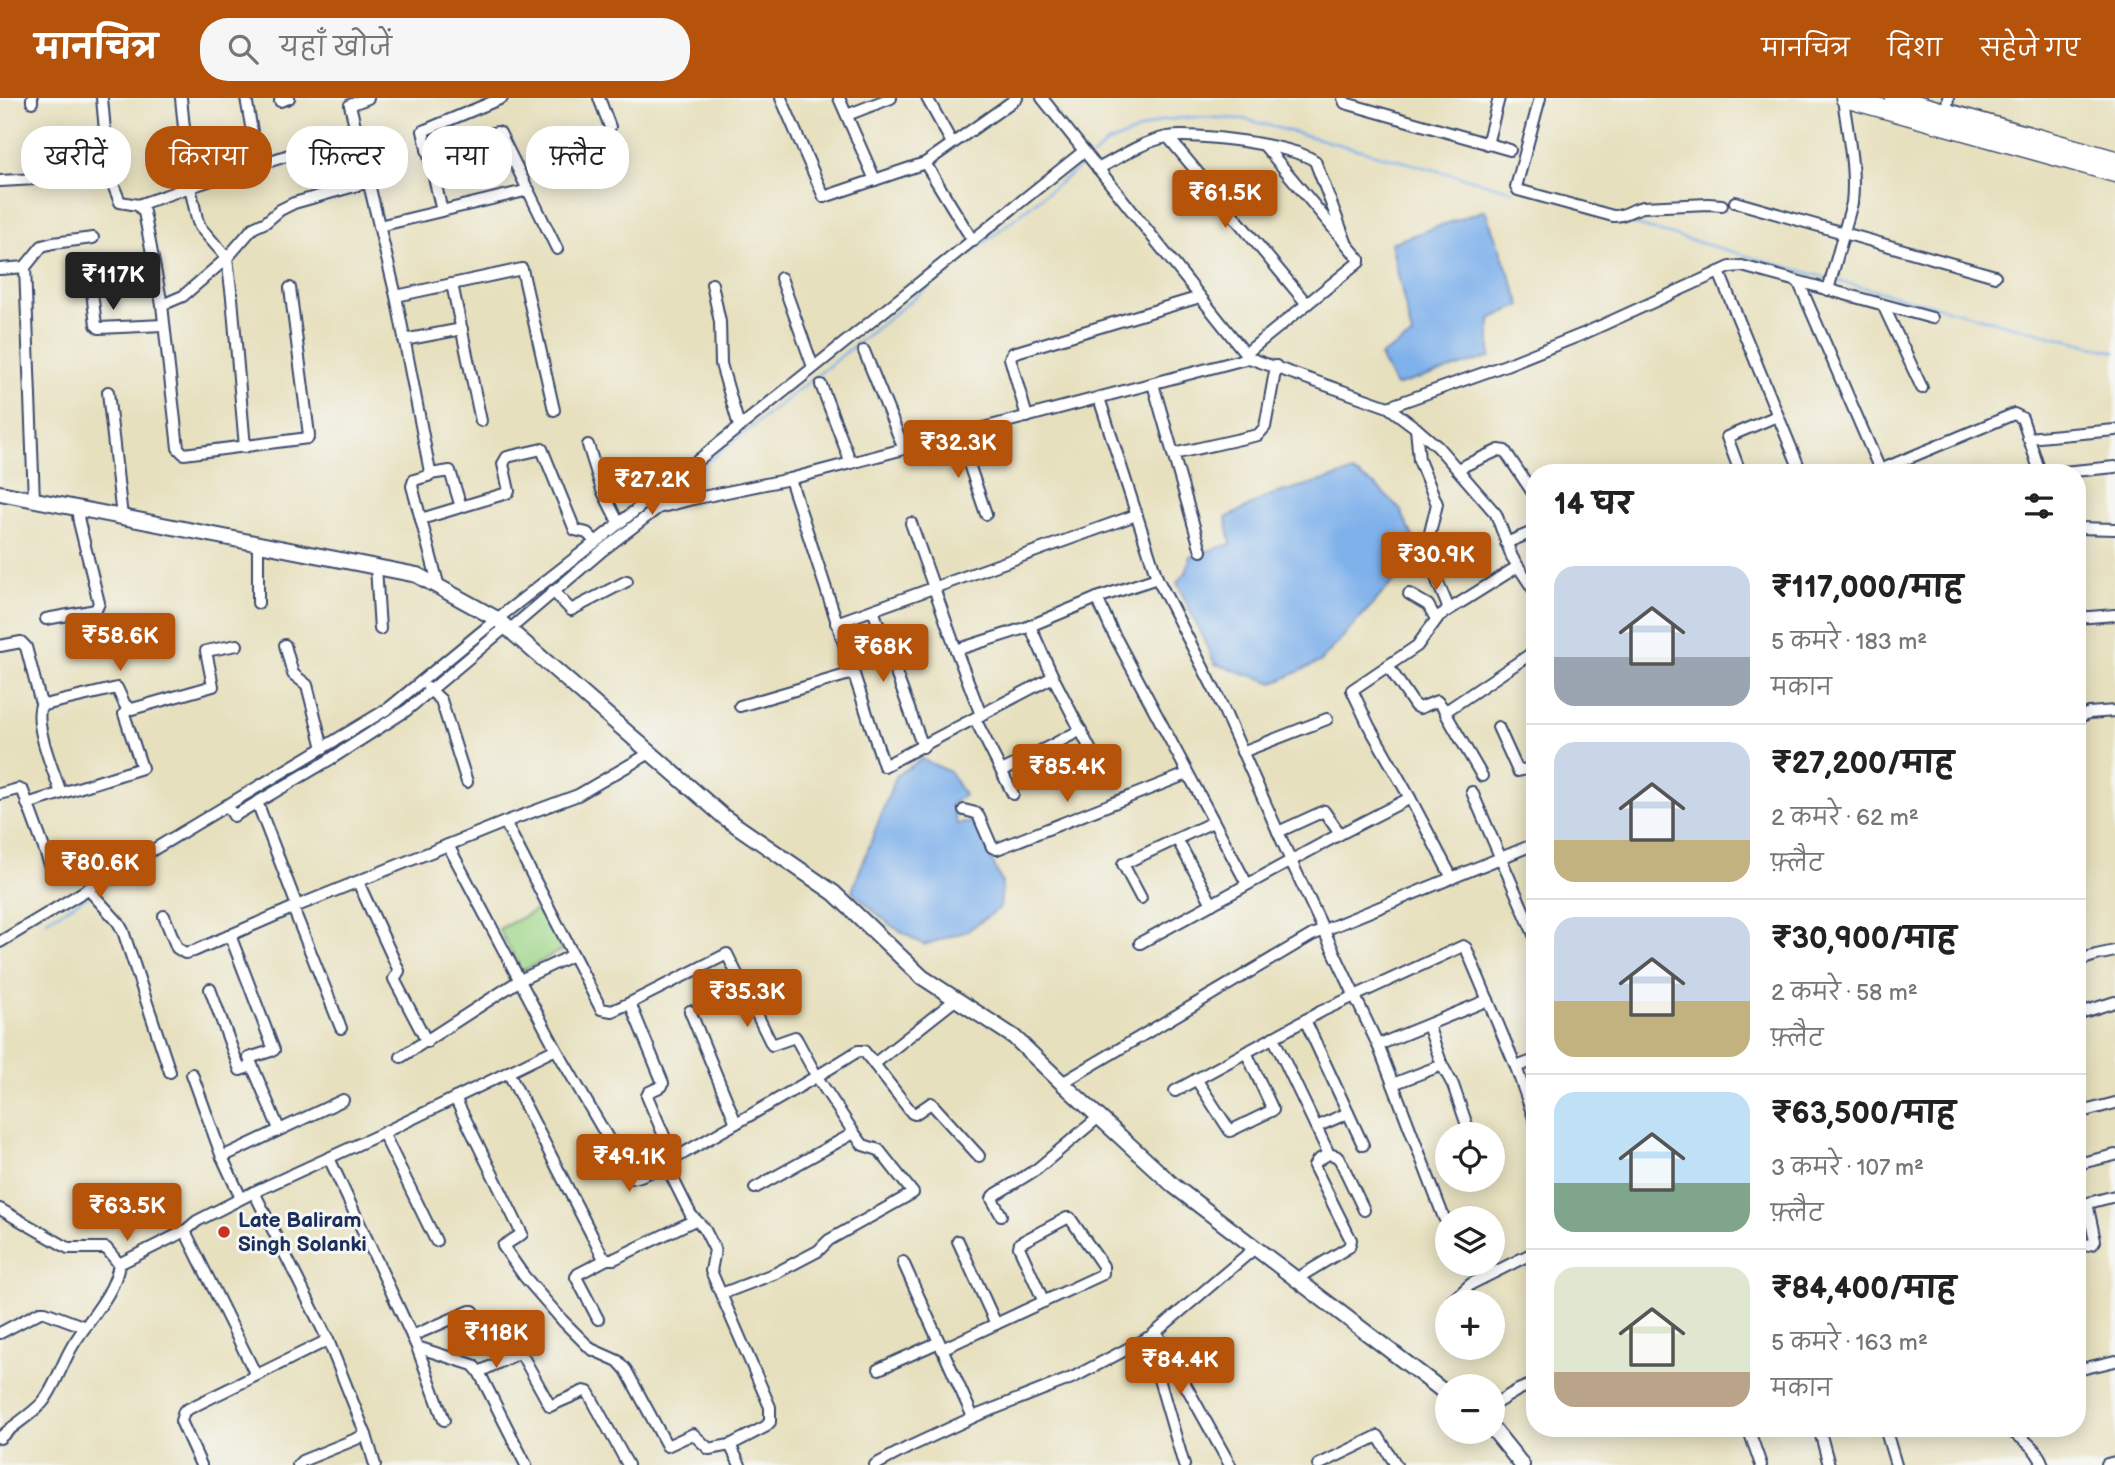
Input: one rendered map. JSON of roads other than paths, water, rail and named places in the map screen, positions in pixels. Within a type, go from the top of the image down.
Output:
[{"type":"highway","points":[[1844,98],[2115,173]]},
{"type":"highway","points":[[1894,98],[1947,105],[2115,160]]},
{"type":"street","points":[[102,98],[105,126]]},
{"type":"street","points":[[181,98],[184,126]]},
{"type":"street","points":[[246,98],[251,126]]},
{"type":"street","points":[[355,126],[349,102],[368,98]]},
{"type":"street","points":[[432,126],[502,98]]},
{"type":"street","points":[[599,98],[610,126]]},
{"type":"street","points":[[780,98],[824,197],[925,163],[1017,98]]},
{"type":"street","points":[[839,98],[875,180]]},
{"type":"street","points":[[847,115],[891,98]]},
{"type":"street","points":[[927,98],[952,143]]},
{"type":"street","points":[[1042,98],[1247,356],[1388,407],[1416,428],[1438,447],[1496,514],[1506,543],[1526,580]]},
{"type":"street","points":[[1343,98],[1345,103],[1510,150]]},
{"type":"street","points":[[1487,144],[1499,98]]},
{"type":"street","points":[[1540,98],[1516,187],[1518,190],[1613,216],[1622,216],[1643,207],[1722,205]]},
{"type":"street","points":[[1829,283],[1853,192],[1844,98]]},
{"type":"street","points":[[229,810],[257,802],[375,731],[426,686],[503,625],[596,542],[813,367],[973,241],[1090,159],[1132,150],[1168,137],[1190,136],[1264,145],[1296,153],[1315,161],[1346,242]]},
{"type":"street","points":[[1168,137],[1307,304]]},
{"type":"street","points":[[503,625],[553,591],[659,508],[790,479],[1153,384],[1247,356],[1359,262],[1359,257],[1264,145]]},
{"type":"street","points":[[512,156],[557,249]]},
{"type":"street","points":[[925,163],[973,241]]},
{"type":"street","points":[[0,181],[21,180]]},
{"type":"street","points":[[115,189],[120,202],[138,205],[184,189]]},
{"type":"street","points":[[190,189],[200,227],[227,258],[245,446]]},
{"type":"street","points":[[162,305],[183,296],[227,258],[253,228],[266,222],[280,210],[294,203],[344,189]]},
{"type":"street","points":[[371,189],[396,296],[430,474]]},
{"type":"street","points":[[437,189],[442,211]]},
{"type":"street","points":[[379,226],[529,190]]},
{"type":"street","points":[[1735,202],[1995,276]]},
{"type":"street","points":[[138,205],[144,212],[162,305],[180,452],[184,454],[305,440],[309,435],[290,288]]},
{"type":"street","points":[[34,500],[25,267],[42,246],[93,238]]},
{"type":"street","points":[[1388,407],[1570,339],[1730,267],[1742,266],[1799,283],[1829,283],[1883,305],[1932,318]]},
{"type":"street","points":[[0,269],[25,267]]},
{"type":"street","points":[[89,267],[96,325],[99,328],[164,325]]},
{"type":"street","points":[[396,296],[520,269],[524,271],[554,410]]},
{"type":"street","points":[[1718,272],[1798,464]]},
{"type":"street","points":[[781,278],[813,367]]},
{"type":"street","points":[[1799,283],[1877,464]]},
{"type":"street","points":[[452,284],[481,421]]},
{"type":"street","points":[[712,285],[720,322],[720,365],[740,426]]},
{"type":"street","points":[[1027,417],[1010,358],[1013,353],[1200,297]]},
{"type":"street","points":[[1883,305],[1922,388]]},
{"type":"street","points":[[404,340],[462,329]]},
{"type":"street","points":[[864,351],[904,449]]},
{"type":"street","points":[[1173,454],[1263,432],[1276,366]]},
{"type":"street","points":[[1153,384],[1201,551]]},
{"type":"street","points":[[821,385],[851,463]]},
{"type":"street","points":[[108,392],[122,517]]},
{"type":"street","points":[[1099,398],[1157,578],[1218,697],[1291,861],[1378,1045],[1439,1206]]},
{"type":"street","points":[[1896,464],[2014,414],[2022,418],[2037,464]]},
{"type":"street","points":[[1737,464],[1727,437],[1777,416]]},
{"type":"street","points":[[1416,428],[1419,460],[1437,504],[1428,544],[1429,551],[1438,583],[1450,609]]},
{"type":"street","points":[[2028,438],[2115,430]]},
{"type":"street","points":[[959,435],[986,514]]},
{"type":"street","points":[[589,445],[602,490],[619,524]]},
{"type":"street","points":[[421,519],[507,493],[509,491],[504,460],[542,449],[575,530],[587,533],[596,542]]},
{"type":"street","points":[[1457,469],[1499,450],[1505,451],[1526,482]]},
{"type":"street","points":[[2086,470],[2115,467]]},
{"type":"street","points":[[439,587],[412,483],[430,474],[450,471],[461,507]]},
{"type":"street","points":[[790,479],[883,765],[923,747],[1053,677]]},
{"type":"street","points":[[0,493],[417,575],[503,625],[724,817],[834,893],[922,977],[1014,1037],[1174,1186],[1435,1385]]},
{"type":"street","points":[[46,619],[98,608],[77,508]]},
{"type":"street","points":[[836,623],[1136,515]]},
{"type":"street","points":[[911,523],[978,717],[1013,793]]},
{"type":"street","points":[[2086,528],[2115,529]]},
{"type":"street","points":[[1506,543],[1526,535]]},
{"type":"street","points":[[258,545],[258,603]]},
{"type":"street","points":[[376,567],[380,629]]},
{"type":"street","points":[[1452,878],[1352,692],[1354,687],[1417,646],[1436,620],[1450,609],[1517,567]]},
{"type":"street","points":[[956,650],[1030,626],[1097,598],[1157,578]]},
{"type":"street","points":[[553,591],[571,610],[627,581]]},
{"type":"street","points":[[1409,594],[1428,605],[1436,620]]},
{"type":"street","points":[[1097,598],[1247,884]]},
{"type":"street","points":[[873,610],[923,747]]},
{"type":"street","points":[[2086,617],[2115,615]]},
{"type":"street","points":[[1030,626],[1103,774]]},
{"type":"street","points":[[0,646],[21,642],[26,648],[42,703],[39,725],[61,793]]},
{"type":"street","points":[[128,708],[213,686],[206,651],[237,645]]},
{"type":"street","points":[[285,645],[293,674],[307,685],[323,747]]},
{"type":"street","points":[[1446,710],[1526,657]]},
{"type":"street","points":[[1388,666],[1415,706],[1420,708],[1437,701],[1446,710],[1482,776]]},
{"type":"street","points":[[740,706],[853,673]]},
{"type":"street","points":[[0,942],[90,893],[229,810],[323,747],[426,686]]},
{"type":"street","points":[[426,686],[441,700],[467,782]]},
{"type":"street","points":[[42,703],[44,705],[117,688],[128,708]]},
{"type":"street","points":[[27,804],[142,768],[124,714],[128,708]]},
{"type":"street","points":[[2086,714],[2115,711]]},
{"type":"street","points":[[1242,752],[1326,719]]},
{"type":"street","points":[[1498,727],[1518,771],[1526,769]]},
{"type":"street","points":[[1002,771],[1081,730]]},
{"type":"street","points":[[163,916],[177,948],[185,953],[505,822],[578,795],[650,753]]},
{"type":"street","points":[[964,810],[979,817],[992,847],[998,849],[1187,774]]},
{"type":"street","points":[[0,794],[23,790],[52,870]]},
{"type":"street","points":[[1472,792],[1526,917]]},
{"type":"street","points":[[1140,943],[1410,798]]},
{"type":"street","points":[[257,802],[341,1028]]},
{"type":"street","points":[[1278,832],[1324,811],[1340,834]]},
{"type":"street","points":[[505,822],[601,1009],[612,1011],[727,954],[772,1045],[796,1038],[817,1077],[863,1145],[879,1150],[913,1193],[829,1240],[818,1251],[757,1282],[721,1294]]},
{"type":"street","points":[[1141,898],[1123,864],[1213,822]]},
{"type":"street","points":[[1177,839],[1212,904]]},
{"type":"street","points":[[449,845],[556,1049],[631,1178],[638,1178],[669,1161],[861,1050],[912,1114],[931,1103],[979,1156]]},
{"type":"street","points":[[1062,1083],[1312,935],[1526,848]]},
{"type":"street","points":[[358,882],[399,971],[394,979],[427,1042]]},
{"type":"street","points":[[90,893],[118,922],[170,1072]]},
{"type":"street","points":[[230,935],[274,1050],[249,1058],[279,1129]]},
{"type":"street","points":[[1175,1091],[1305,1020],[1463,946],[1526,1095]]},
{"type":"street","points":[[2086,958],[2115,951]]},
{"type":"street","points":[[401,1057],[520,980],[573,955]]},
{"type":"street","points":[[210,989],[240,1070],[252,1066]]},
{"type":"street","points":[[874,1064],[955,1000]]},
{"type":"street","points":[[1378,1045],[1488,1000]]},
{"type":"street","points":[[2086,1011],[2115,1002]]},
{"type":"street","points":[[455,1098],[522,1234],[504,1244],[503,1248],[563,1321],[591,1349],[621,1363],[667,1446],[691,1434],[709,1449],[730,1445],[765,1427],[771,1416],[770,1407],[711,1270],[715,1250],[704,1228],[695,1220],[669,1161],[647,1096],[663,1083],[630,1003]]},
{"type":"street","points":[[690,1011],[736,1123]]},
{"type":"street","points":[[1305,1020],[1363,1145]]},
{"type":"street","points":[[1428,1025],[1466,1122]]},
{"type":"street","points":[[1273,1037],[1328,1154]]},
{"type":"street","points":[[119,1264],[241,1198],[556,1049]]},
{"type":"street","points":[[1196,1079],[1230,1131],[1273,1110],[1246,1052]]},
{"type":"street","points":[[1516,1067],[1526,1063]]},
{"type":"street","points":[[1393,1084],[1442,1065]]},
{"type":"street","points":[[508,1072],[602,1255],[607,1259]]},
{"type":"street","points":[[192,1073],[222,1157],[241,1198]]},
{"type":"street","points":[[222,1157],[343,1100]]},
{"type":"street","points":[[2086,1111],[2115,1103]]},
{"type":"street","points":[[1315,1127],[1348,1113]]},
{"type":"street","points":[[1001,1215],[993,1196],[1037,1169],[1099,1117]]},
{"type":"street","points":[[383,1133],[436,1241]]},
{"type":"street","points":[[755,1188],[854,1133]]},
{"type":"street","points":[[1296,1279],[1349,1247],[1351,1243],[1314,1166],[1317,1161],[1328,1154],[1340,1160],[1364,1210]]},
{"type":"street","points":[[2086,1162],[2115,1155]]},
{"type":"street","points":[[329,1158],[415,1342],[444,1420]]},
{"type":"street","points":[[254,1192],[328,1340],[366,1435],[375,1465]]},
{"type":"street","points":[[2086,1203],[2115,1196]]},
{"type":"street","points":[[0,1209],[68,1248],[103,1247],[119,1264]]},
{"type":"street","points":[[2086,1215],[2095,1241],[2086,1245]]},
{"type":"street","points":[[879,1369],[996,1324],[1044,1302],[1103,1273],[1103,1266],[1070,1218],[1020,1242],[1019,1247],[1044,1302]]},
{"type":"street","points":[[598,1319],[576,1277],[578,1274],[695,1220]]},
{"type":"street","points":[[186,1230],[256,1374]]},
{"type":"street","points":[[958,1241],[996,1324]]},
{"type":"street","points":[[875,1465],[973,1417],[1074,1377],[1151,1335],[1255,1248]]},
{"type":"street","points":[[1464,1290],[1526,1256]]},
{"type":"street","points":[[903,1262],[973,1417]]},
{"type":"street","points":[[0,1438],[42,1402],[68,1353],[108,1293],[119,1264]]},
{"type":"street","points":[[415,1342],[473,1311],[501,1361]]},
{"type":"street","points":[[0,1333],[40,1312],[85,1327]]},
{"type":"street","points":[[1151,1335],[1184,1465]]},
{"type":"street","points":[[1151,1335],[1230,1465]]},
{"type":"street","points":[[201,1465],[181,1421],[184,1411],[328,1340]]},
{"type":"street","points":[[415,1342],[469,1362],[479,1372],[526,1465]]},
{"type":"street","points":[[479,1372],[516,1353],[522,1355],[550,1405],[554,1406],[584,1391],[588,1392],[628,1465]]},
{"type":"street","points":[[2086,1368],[2115,1361]]},
{"type":"street","points":[[1505,1398],[1526,1387]]},
{"type":"street","points":[[298,1465],[366,1435]]},
{"type":"street","points":[[1318,1465],[1378,1436],[1396,1465]]},
{"type":"street","points":[[1751,1437],[1761,1465]]},
{"type":"street","points":[[1821,1437],[1829,1465]]},
{"type":"street","points":[[1888,1437],[1896,1465]]},
{"type":"street","points":[[2021,1437],[2040,1457],[2043,1465]]},
{"type":"street","points":[[1505,1444],[1522,1465]]},
{"type":"street","points":[[730,1445],[740,1465]]},
{"type":"street","points":[[2107,1464],[2115,1462]]},
{"type":"water","points":[[1485,210],[1521,305],[1490,319],[1490,357],[1395,386],[1380,356],[1412,336],[1391,243]]},
{"type":"water","points":[[1353,472],[1376,486],[1400,509],[1416,543],[1403,571],[1320,662],[1274,683],[1215,664],[1177,583],[1187,571],[1190,556],[1231,544],[1226,518],[1271,495]]},
{"type":"water","points":[[922,759],[950,772],[964,795],[951,805],[957,824],[975,822],[1002,883],[1000,908],[967,931],[924,945],[890,925],[852,891],[896,776]]},
{"type":"waterway","points":[[1092,157],[1106,144],[1163,120],[1193,117],[1244,119],[1514,191]]},
{"type":"waterway","points":[[656,503],[1087,161]]},
{"type":"waterway","points":[[1618,220],[1827,278]]},
{"type":"waterway","points":[[1834,280],[2115,352]]},
{"type":"waterway","points":[[509,621],[558,581]]},
{"type":"waterway","points":[[235,809],[411,700]]},
{"type":"waterway","points":[[94,893],[229,812]]},
{"type":"waterway","points":[[45,921],[88,896]]},
{"type":"place","name":"Late Baliram Singh Solanki","points":[[224,1232]]}]
